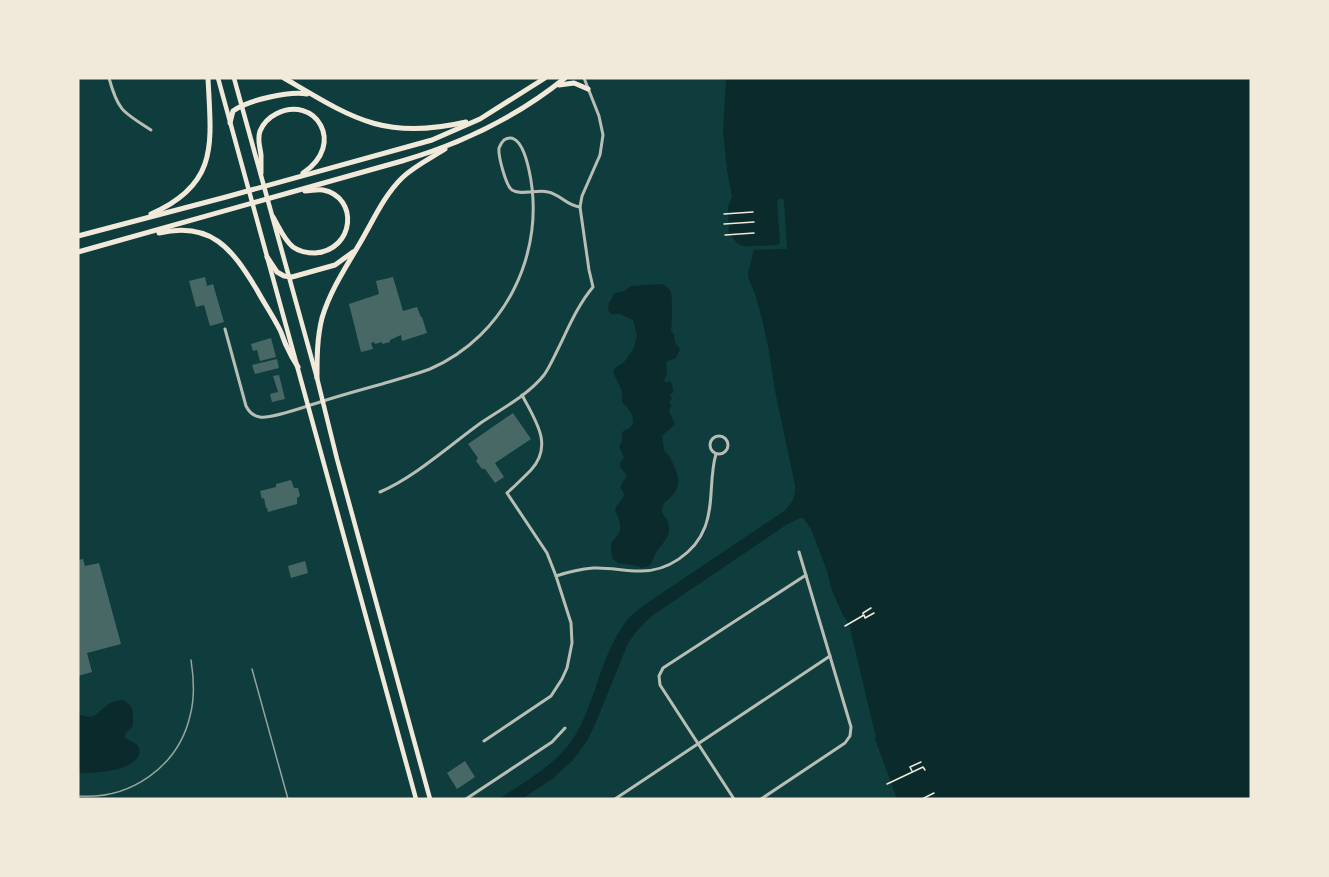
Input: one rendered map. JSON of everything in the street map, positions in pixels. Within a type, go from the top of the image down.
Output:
[{"type":"highway","points":[[152,215],[186,193],[195,183],[206,162],[211,132],[208,78]]},
{"type":"highway","points":[[284,78],[338,110],[360,120],[393,128],[434,128],[480,119]]},
{"type":"highway","points":[[78,236],[420,143],[480,119],[545,78]]},
{"type":"highway","points":[[317,378],[317,345],[322,317],[332,293],[383,202],[398,183],[409,172],[456,142],[502,119],[555,87],[565,78]]},
{"type":"highway","points":[[555,87],[571,83],[588,89]]},
{"type":"highway","points":[[230,123],[232,111],[242,106],[291,93],[312,94]]},
{"type":"highway","points":[[261,174],[261,153],[258,141],[261,128],[274,115],[295,110],[308,113],[318,121],[324,131],[325,141],[322,154],[317,162],[297,177]]},
{"type":"highway","points":[[158,232],[412,158],[456,142]]},
{"type":"highway","points":[[273,217],[287,240],[293,247],[302,251],[323,252],[342,239],[347,230],[347,219],[340,200],[323,190],[291,192]]},
{"type":"highway","points":[[78,252],[136,236],[175,230],[196,231],[210,237],[226,247],[239,261],[275,321],[298,367]]},
{"type":"highway","points":[[267,257],[277,272],[289,277],[335,265],[357,249]]},
{"type":"main road","points":[[218,78],[416,799]]},
{"type":"main road","points":[[234,78],[430,799]]},
{"type":"main road","points":[[333,494],[345,490]]},
{"type":"main road","points":[[374,648],[387,644]]},
{"type":"main road","points":[[392,712],[404,708]]},
{"type":"street","points":[[109,78],[120,108],[151,130]]},
{"type":"street","points":[[380,492],[402,481],[537,383],[548,368],[582,300],[593,286],[580,207],[603,142],[601,122],[584,78]]},
{"type":"street","points":[[225,329],[246,406],[257,417],[263,418],[430,369],[464,349],[487,329],[508,302],[527,258],[533,214],[532,192],[529,172],[523,148],[509,138],[504,141],[499,148],[508,186],[518,192],[532,192],[550,192],[568,204],[580,207]]},
{"type":"street","points":[[484,741],[551,696],[563,677],[570,658],[572,643],[571,622],[556,576],[546,553],[507,493],[532,469],[542,451],[539,428],[522,395]]},
{"type":"street","points":[[717,436],[723,437],[728,447],[724,452],[716,454],[712,450],[711,442],[717,436]]},
{"type":"street","points":[[556,576],[594,568],[647,571],[673,563],[690,550],[702,534],[708,517],[716,454]]},
{"type":"street","points":[[761,799],[845,743],[851,732],[799,552]]},
{"type":"street","points":[[734,799],[660,685],[658,676],[663,668],[806,575]]},
{"type":"street","points":[[615,799],[830,656]]},
{"type":"street","points":[[466,799],[552,742],[565,728]]},
{"type":"path","points":[[724,214],[753,212]]},
{"type":"path","points":[[724,224],[754,222]]},
{"type":"path","points":[[725,235],[754,233]]},
{"type":"path","points":[[845,626],[871,608]]},
{"type":"path","points":[[864,615],[865,618],[874,613]]},
{"type":"path","points":[[911,773],[910,767],[921,762]]},
{"type":"path","points":[[887,784],[923,767],[924,770]]},
{"type":"path","points":[[908,770],[911,773]]},
{"type":"path","points":[[922,799],[934,793]]},
{"type":"water","points":[[726,78],[1251,78],[1251,799],[897,799],[875,739],[849,624],[831,588],[811,529],[803,518],[800,518],[786,525],[653,615],[640,627],[628,643],[587,741],[572,761],[552,779],[522,799],[499,799],[541,771],[569,745],[583,721],[614,641],[629,618],[647,603],[784,511],[794,496],[795,485],[769,351],[755,294],[748,277],[754,250],[738,244],[729,234],[728,207],[732,196],[723,131]]},
{"type":"water","points":[[662,284],[671,293],[671,331],[680,349],[676,358],[666,362],[667,374],[664,380],[666,383],[670,381],[673,387],[673,393],[670,394],[672,399],[669,402],[671,405],[669,412],[675,424],[662,436],[664,450],[677,473],[678,485],[662,510],[669,524],[667,537],[650,565],[640,568],[618,563],[612,557],[612,541],[620,531],[619,518],[615,510],[624,496],[620,488],[627,477],[620,467],[624,458],[619,446],[622,441],[622,432],[633,424],[630,411],[622,401],[621,388],[613,371],[633,350],[637,336],[633,320],[620,314],[611,314],[608,310],[615,293],[631,286]]},
{"type":"water","points":[[123,700],[130,705],[133,718],[133,726],[124,737],[138,746],[139,756],[134,762],[116,770],[78,773],[78,714],[89,717],[111,703]]},
{"type":"pier","points":[[779,199],[784,201],[787,249],[743,250],[735,247],[780,243],[777,202]]},
{"type":"building","points":[[205,277],[207,286],[213,284],[224,322],[210,326],[204,305],[196,307],[189,281]]},
{"type":"building","points":[[393,277],[403,311],[417,307],[427,333],[402,341],[401,335],[390,342],[375,344],[374,342],[371,343],[373,349],[361,352],[349,304],[379,294],[376,281]]},
{"type":"building","points":[[271,338],[276,357],[260,361],[257,350],[253,351],[251,344]]},
{"type":"building","points":[[277,359],[279,368],[255,374],[252,365]]},
{"type":"building","points":[[279,375],[285,399],[272,402],[270,394],[278,392],[273,376]]},
{"type":"building","points":[[513,413],[531,439],[495,463],[504,477],[495,483],[476,461],[478,458],[468,444]]},
{"type":"building","points":[[291,480],[294,488],[298,488],[300,496],[297,498],[297,504],[268,512],[260,491]]},
{"type":"building","points":[[83,559],[85,566],[99,563],[121,644],[87,653],[92,672],[78,676],[78,560]]},
{"type":"building","points":[[305,561],[308,573],[291,578],[288,566]]},
{"type":"building","points":[[465,761],[475,777],[457,789],[447,773]]},
{"type":"railway","points":[[78,796],[97,796],[133,786],[149,777],[175,751],[184,734],[193,702],[191,660]]},
{"type":"railway","points":[[252,669],[288,799]]}]
